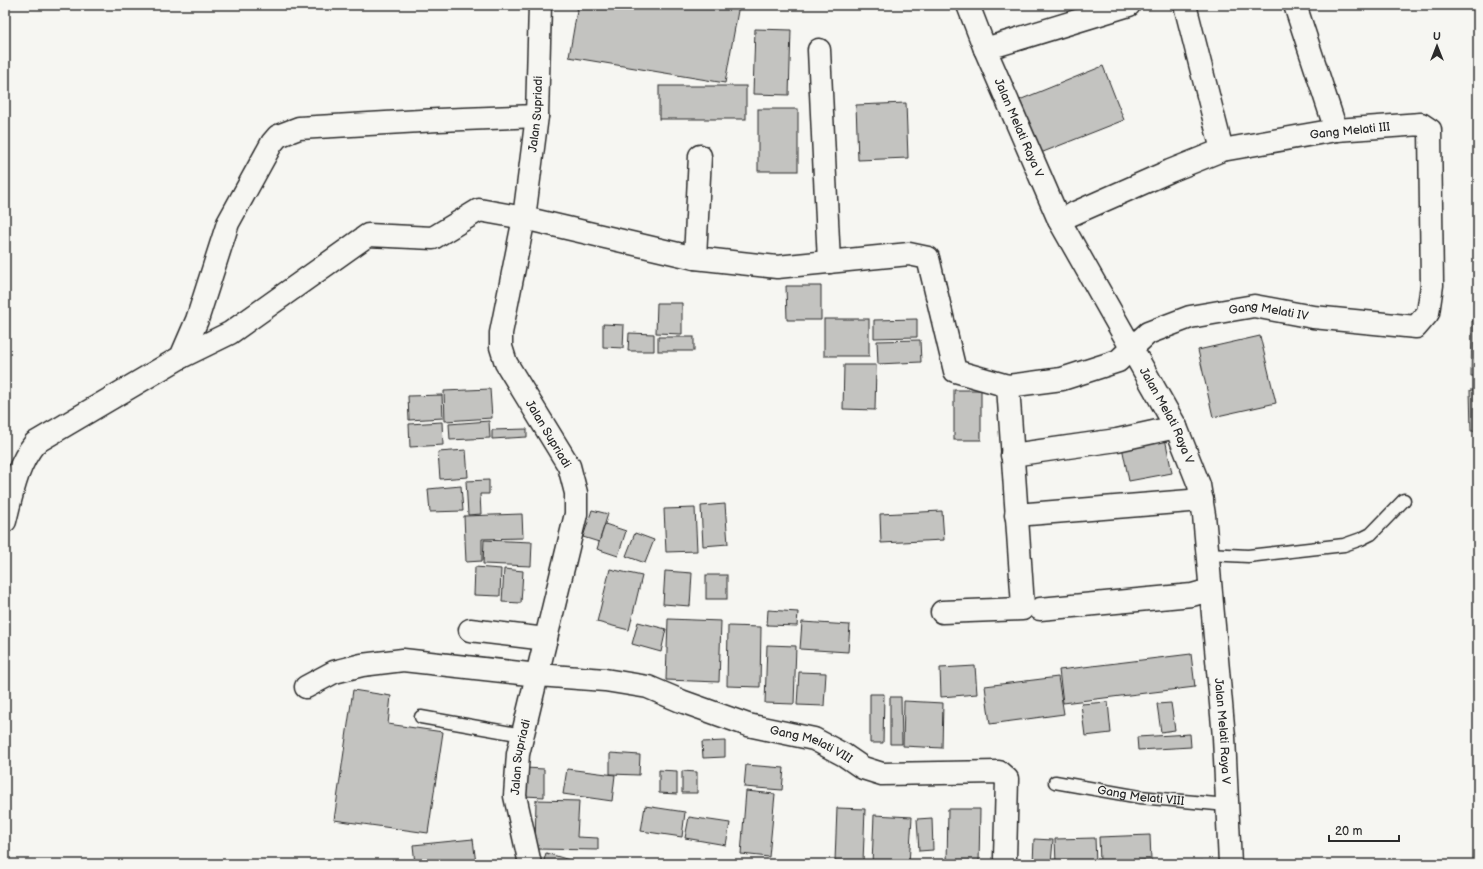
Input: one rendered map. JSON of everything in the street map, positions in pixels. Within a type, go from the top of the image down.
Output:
[{"type":"street","name":"Jalan Supriadi","points":[[530,864],[515,796],[518,754],[576,514],[576,494],[569,466],[506,363],[501,347],[501,333],[524,218],[537,116],[540,5]]},
{"type":"street","name":"Jalan Melati Raya V","points":[[968,5],[985,49],[1059,220],[1176,427],[1199,485],[1202,500],[1224,737],[1230,864]]},
{"type":"street","points":[[985,49],[1128,5]]},
{"type":"street","points":[[1185,5],[1222,150]]},
{"type":"street","points":[[1295,5],[1336,130]]},
{"type":"street","points":[[819,50],[829,262]]},
{"type":"street","points":[[181,357],[197,320],[228,223],[272,143],[278,136],[300,128],[537,116]]},
{"type":"street","name":"Gang Melati III","points":[[1059,220],[1170,171],[1222,150],[1336,130],[1422,124],[1430,130],[1432,285],[1428,314],[1416,327]]},
{"type":"street","points":[[695,258],[700,156]]},
{"type":"street","points":[[5,521],[19,469],[27,452],[35,443],[181,357],[230,333],[368,235],[433,238],[479,210],[524,218],[695,258],[777,267],[909,254],[928,258],[955,371],[1008,386],[1022,609],[942,612]]},
{"type":"street","name":"Gang Melati IV","points":[[1008,386],[1062,379],[1088,372],[1118,361],[1148,333],[1190,317],[1254,306],[1313,317],[1416,327]]},
{"type":"street","points":[[1012,456],[1117,440],[1176,427]]},
{"type":"street","points":[[1016,515],[1202,500]]},
{"type":"street","points":[[1040,609],[1192,595],[1210,590]]},
{"type":"street","points":[[470,630],[546,639]]},
{"type":"street","points":[[306,687],[334,672],[362,665],[403,660],[538,675]]},
{"type":"street","name":"Gang Melati VIII","points":[[538,675],[605,680],[648,687],[681,701],[748,725],[814,739],[844,754],[863,768],[882,774],[999,772],[1007,779],[1005,858]]},
{"type":"lane","points":[[1207,554],[1248,556],[1344,545],[1371,534],[1404,500]]},
{"type":"lane","points":[[421,717],[523,735]]},
{"type":"lane","name":"Gang Melati VIII","points":[[1055,782],[1140,797],[1227,805]]},
{"type":"building","points":[[578,5],[739,5],[725,83],[569,57]]},
{"type":"building","points":[[755,29],[791,30],[789,95],[753,94]]},
{"type":"building","points":[[1103,66],[1124,120],[1033,156],[1012,103]]},
{"type":"building","points":[[659,86],[746,86],[746,119],[659,119]]},
{"type":"building","points":[[906,103],[908,158],[858,160],[856,105]]},
{"type":"building","points":[[758,109],[798,109],[798,171],[758,171]]},
{"type":"building","points":[[786,286],[821,286],[821,320],[787,320]]},
{"type":"building","points":[[657,303],[682,303],[682,334],[656,333]]},
{"type":"building","points":[[824,319],[869,319],[869,356],[824,356]]},
{"type":"building","points":[[917,319],[917,337],[874,338],[874,320]]},
{"type":"building","points":[[1472,321],[1478,321],[1478,376],[1471,376]]},
{"type":"building","points":[[603,324],[624,325],[623,348],[603,347]]},
{"type":"building","points":[[629,333],[654,334],[654,351],[628,351]]},
{"type":"building","points":[[1260,336],[1276,403],[1213,417],[1198,350]]},
{"type":"building","points":[[658,337],[694,337],[694,351],[658,351]]},
{"type":"building","points":[[920,340],[921,362],[878,364],[877,341]]},
{"type":"building","points":[[844,365],[876,365],[875,410],[843,409]]},
{"type":"building","points":[[490,389],[492,418],[445,421],[444,391]]},
{"type":"building","points":[[954,390],[981,390],[981,440],[954,440]]},
{"type":"building","points":[[1470,390],[1478,390],[1478,431],[1471,431]]},
{"type":"building","points":[[442,395],[443,418],[409,420],[408,396]]},
{"type":"building","points":[[489,421],[490,438],[450,440],[449,424]]},
{"type":"building","points":[[442,422],[443,445],[410,447],[409,424]]},
{"type":"building","points":[[527,429],[527,437],[492,439],[492,430]]},
{"type":"building","points":[[1476,435],[1478,435],[1478,483],[1475,483]]},
{"type":"building","points":[[1165,438],[1172,473],[1129,481],[1122,447]]},
{"type":"building","points":[[466,450],[468,477],[440,479],[438,452]]},
{"type":"building","points":[[489,480],[489,494],[480,494],[481,514],[468,515],[466,481]]},
{"type":"building","points":[[461,486],[463,511],[430,512],[428,489]]},
{"type":"building","points":[[725,504],[728,544],[703,546],[701,506]]},
{"type":"building","points":[[695,508],[697,551],[666,552],[664,509]]},
{"type":"building","points":[[592,510],[608,514],[599,542],[583,537]]},
{"type":"building","points":[[942,511],[944,540],[881,543],[880,514]]},
{"type":"building","points":[[522,514],[523,538],[482,539],[482,561],[466,562],[464,516]]},
{"type":"building","points":[[605,524],[626,531],[618,556],[597,549]]},
{"type":"building","points":[[635,533],[654,540],[645,563],[626,556]]},
{"type":"building","points":[[484,540],[532,542],[531,566],[483,564]]},
{"type":"building","points":[[475,567],[501,569],[500,596],[474,595]]},
{"type":"building","points":[[504,569],[523,571],[521,603],[502,602]]},
{"type":"building","points":[[610,569],[642,576],[629,630],[597,622]]},
{"type":"building","points":[[665,571],[692,573],[690,606],[663,604]]},
{"type":"building","points":[[706,575],[727,575],[727,599],[706,599]]},
{"type":"building","points":[[768,610],[798,612],[797,626],[767,625]]},
{"type":"building","points":[[668,619],[721,621],[719,682],[666,680]]},
{"type":"building","points":[[638,622],[666,629],[661,652],[632,644]]},
{"type":"building","points":[[802,622],[850,625],[848,652],[800,649]]},
{"type":"building","points":[[728,626],[761,627],[760,687],[727,686]]},
{"type":"building","points":[[767,645],[796,646],[794,704],[765,703]]},
{"type":"building","points":[[1191,654],[1195,687],[1063,703],[1059,670]]},
{"type":"building","points":[[975,666],[977,694],[941,697],[940,668]]},
{"type":"building","points":[[799,672],[826,673],[824,706],[797,705]]},
{"type":"building","points":[[1058,677],[1064,714],[990,724],[985,686]]},
{"type":"building","points":[[353,690],[391,696],[388,724],[443,732],[428,833],[334,820]]},
{"type":"building","points":[[870,694],[884,694],[883,743],[870,743]]},
{"type":"building","points":[[890,697],[901,697],[902,744],[890,744]]},
{"type":"building","points":[[904,701],[943,703],[942,748],[903,746]]},
{"type":"building","points":[[1108,702],[1111,733],[1085,736],[1081,704]]},
{"type":"building","points":[[1171,703],[1175,730],[1161,732],[1157,704]]},
{"type":"building","points":[[1190,734],[1191,747],[1138,750],[1137,737]]},
{"type":"building","points":[[725,741],[725,757],[703,758],[702,742]]},
{"type":"building","points":[[610,753],[640,755],[639,775],[610,774]]},
{"type":"building","points":[[746,765],[784,768],[782,790],[744,787]]},
{"type":"building","points":[[525,768],[544,769],[544,797],[524,796]]},
{"type":"building","points":[[567,769],[615,775],[612,801],[563,794]]},
{"type":"building","points":[[659,770],[677,771],[677,794],[659,793]]},
{"type":"building","points":[[682,771],[697,772],[697,793],[682,793]]},
{"type":"building","points":[[746,791],[775,794],[769,857],[741,854]]},
{"type":"building","points":[[536,800],[579,801],[577,837],[598,838],[598,850],[535,849]]},
{"type":"building","points":[[645,806],[685,812],[682,837],[641,831]]},
{"type":"building","points":[[837,808],[865,809],[863,862],[835,861]]},
{"type":"building","points":[[948,809],[980,809],[979,864],[947,864]]},
{"type":"building","points":[[874,815],[912,817],[909,864],[872,864]]},
{"type":"building","points":[[689,817],[730,823],[726,845],[685,838]]},
{"type":"building","points":[[932,818],[933,850],[919,851],[917,819]]},
{"type":"building","points":[[1150,835],[1151,860],[1100,862],[1099,837]]},
{"type":"building","points":[[1095,838],[1096,864],[1056,864],[1055,839]]},
{"type":"building","points":[[473,839],[476,864],[415,864],[413,845]]},
{"type":"building","points":[[1034,839],[1053,840],[1051,864],[1033,864]]},
{"type":"building","points":[[546,853],[583,864],[543,864]]},
{"type":"building","points":[[1203,861],[1203,864],[1147,863]]}]
